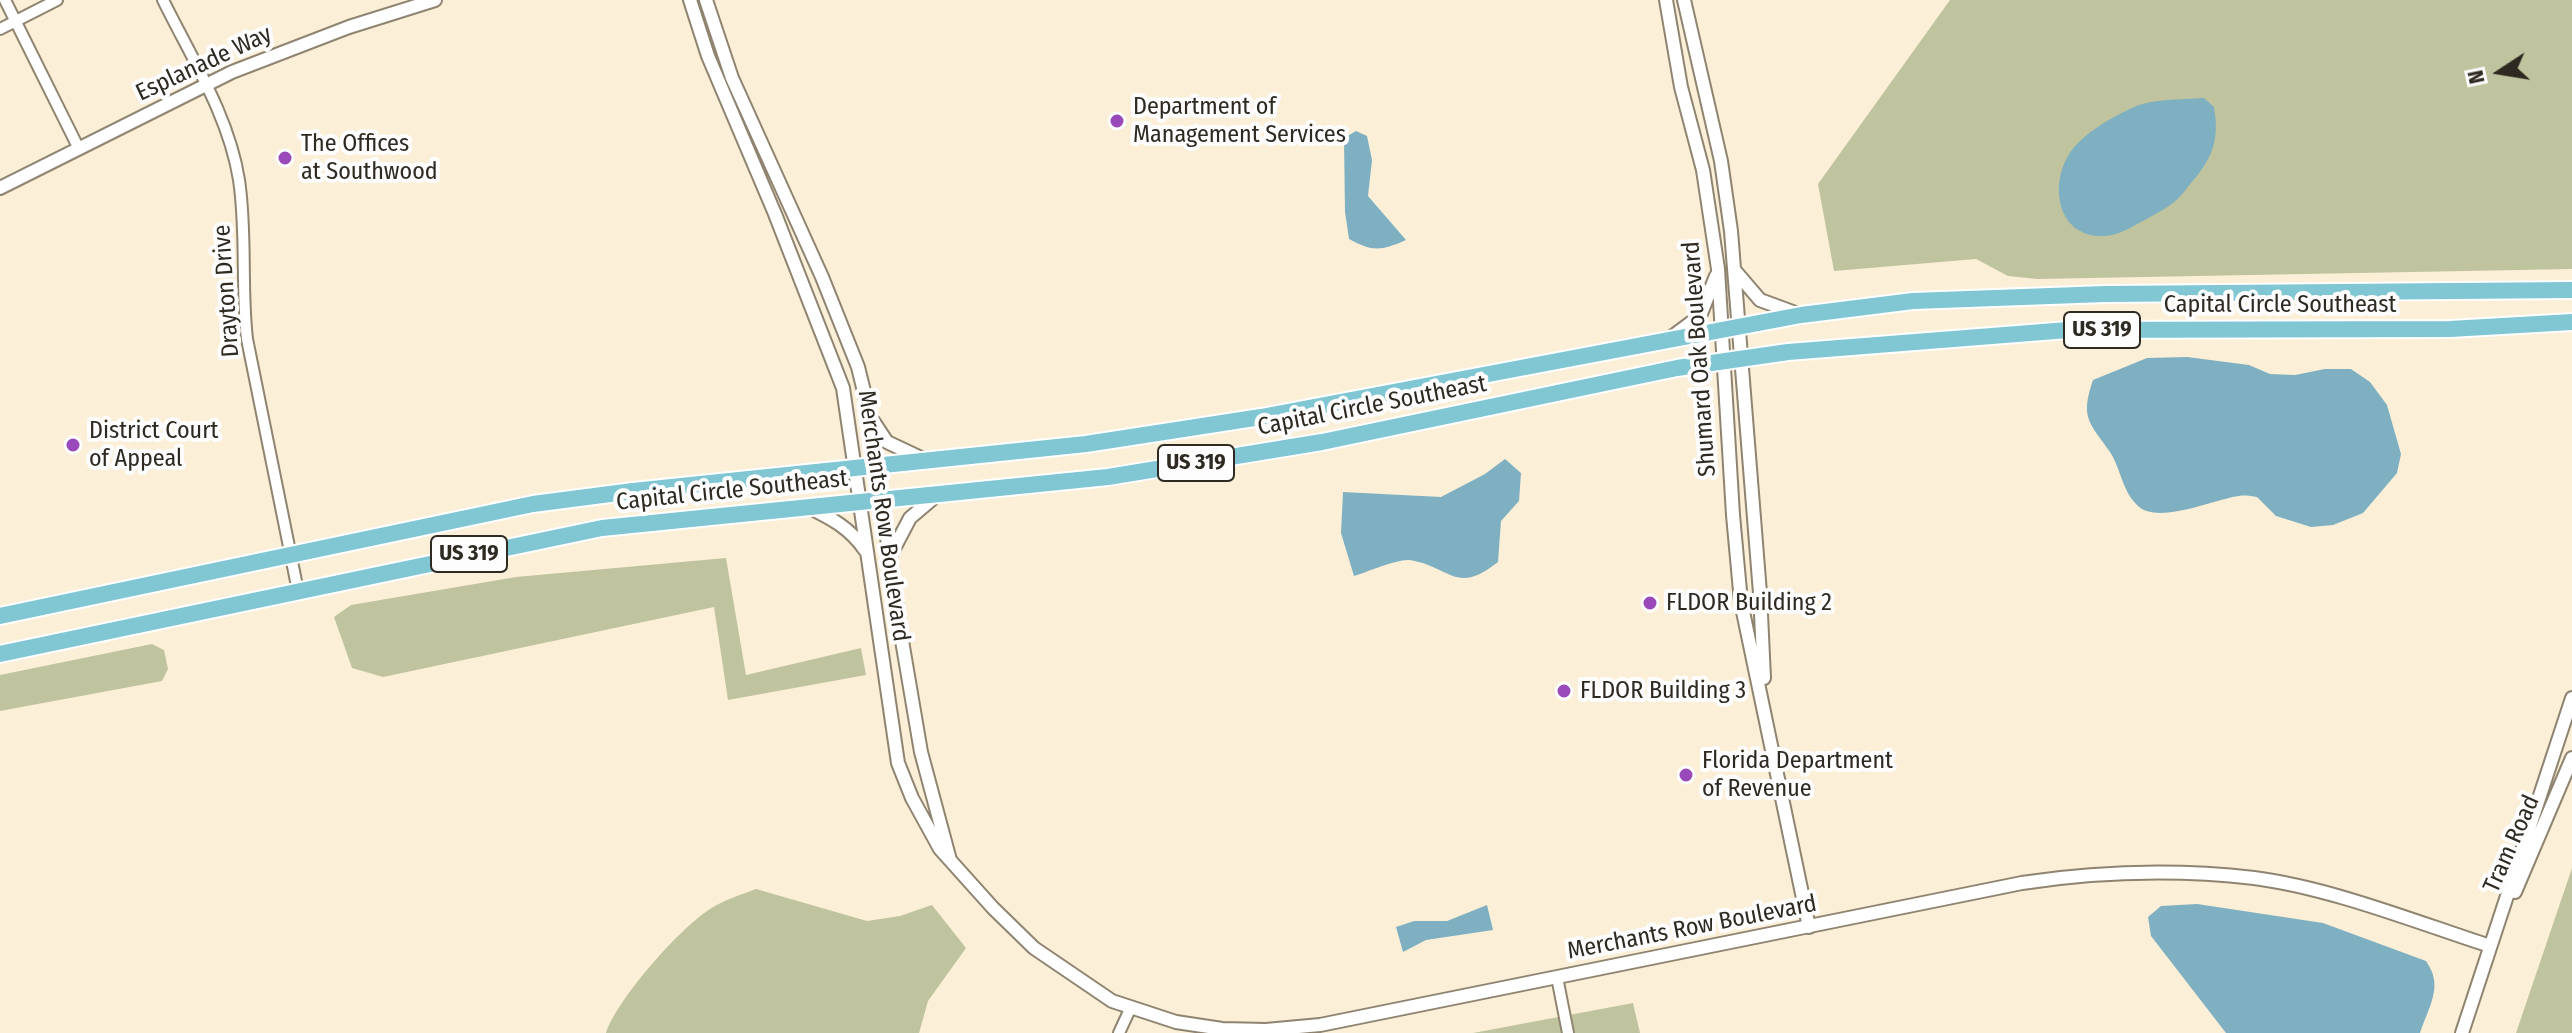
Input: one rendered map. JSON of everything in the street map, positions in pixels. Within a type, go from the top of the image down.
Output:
[{"type":"main road","name":"Capital Circle Southeast","points":[[0,616],[533,504],[1086,444],[1261,417],[1801,315],[1913,301],[2074,295],[2572,290]]},
{"type":"main road","name":"Capital Circle Southeast","points":[[0,654],[602,528],[1108,477],[1322,442],[1731,358],[2068,330],[2450,329],[2572,322]]},
{"type":"street","points":[[5,0],[79,149]]},
{"type":"street","points":[[0,29],[57,0]]},
{"type":"street","name":"Drayton Drive","points":[[163,0],[226,132],[239,179],[247,339],[298,591]]},
{"type":"street","name":"Esplanade Way","points":[[0,188],[206,85],[306,42],[435,0]]},
{"type":"street","name":"Merchants Row Boulevard","points":[[690,0],[708,56],[843,388],[898,763],[912,798],[940,849],[993,908],[1034,948],[1112,1001],[1176,1022],[1222,1029],[1266,1030],[1372,1016],[2022,883],[2085,873],[2143,871],[2269,881],[2361,905],[2490,946]]},
{"type":"street","name":"Merchants Row Boulevard","points":[[706,0],[732,78],[858,367],[870,416],[921,752],[950,860]]},
{"type":"street","name":"Shumard Oak Boulevard","points":[[1666,0],[1681,87],[1703,170],[1730,330]]},
{"type":"street","name":"Shumard Oak Boulevard","points":[[1684,0],[1721,161],[1735,271],[1730,330],[1741,602],[1809,927]]},
{"type":"street","points":[[1681,87],[1703,81]]},
{"type":"street","points":[[795,264],[812,256]]},
{"type":"street","points":[[1666,340],[1690,326],[1700,316],[1718,269]]},
{"type":"street","points":[[1735,271],[1760,300],[1801,315]]},
{"type":"street","name":"Shumard Oak Boulevard","points":[[1731,358],[1760,593],[1765,717]]},
{"type":"street","points":[[870,416],[887,442],[926,460]]},
{"type":"street","points":[[890,556],[910,518],[937,495]]},
{"type":"street","points":[[808,507],[845,528],[866,553]]},
{"type":"street","points":[[2462,1033],[2572,698]]},
{"type":"street","name":"Tram Road","points":[[2490,946],[2540,839],[2572,758]]},
{"type":"street","points":[[1557,977],[1568,1033]]},
{"type":"street","points":[[1119,1033],[1131,1007]]},
{"type":"green space","points":[[1950,0],[2572,0],[2572,269],[2037,279],[2008,276],[1976,259],[1834,271],[1818,184]]},
{"type":"green space","points":[[726,558],[746,675],[861,648],[866,675],[728,700],[714,607],[383,677],[352,668],[334,617],[351,605],[516,577]]},
{"type":"green space","points":[[152,644],[164,650],[168,669],[162,681],[0,711],[0,675]]},
{"type":"green space","points":[[2572,868],[2572,1033],[2516,1033]]},
{"type":"green space","points":[[756,889],[867,921],[900,916],[932,905],[966,948],[928,1001],[919,1033],[606,1033],[636,984],[682,932],[715,906]]},
{"type":"green space","points":[[1633,1003],[1640,1033],[1473,1033]]},
{"type":"water","points":[[2204,98],[2214,107],[2214,144],[2206,163],[2179,198],[2159,212],[2114,234],[2088,234],[2075,228],[2066,218],[2059,192],[2065,163],[2077,144],[2108,121],[2140,105]]},
{"type":"water","points":[[1356,131],[1367,136],[1372,160],[1368,196],[1406,240],[1390,246],[1371,248],[1349,239],[1345,212],[1344,138]]},
{"type":"water","points":[[2187,357],[2249,365],[2270,374],[2295,375],[2325,369],[2351,369],[2370,382],[2387,405],[2401,454],[2397,473],[2363,513],[2333,525],[2311,527],[2276,516],[2257,497],[2248,496],[2172,512],[2147,511],[2128,494],[2114,459],[2092,426],[2087,412],[2089,393],[2093,380],[2147,358]]},
{"type":"water","points":[[1505,459],[1521,473],[1519,501],[1501,521],[1498,562],[1484,572],[1462,578],[1409,560],[1354,576],[1341,533],[1343,492],[1441,497],[1485,474]]},
{"type":"water","points":[[2197,904],[2323,923],[2426,961],[2434,979],[2434,988],[2420,1033],[2226,1033],[2151,936],[2148,917],[2161,906]]},
{"type":"water","points":[[1487,905],[1493,930],[1426,940],[1403,952],[1396,927],[1414,921],[1447,921]]},
{"type":"place","name":"Department of Management Services","points":[[1117,121]]},
{"type":"place","name":"The Offices at Southwood","points":[[285,158]]},
{"type":"place","name":"District Court of Appeal","points":[[73,445]]},
{"type":"place","name":"FLDOR Building 2","points":[[1650,603]]},
{"type":"place","name":"FLDOR Building 3","points":[[1564,691]]},
{"type":"place","name":"Florida Department of Revenue","points":[[1686,775]]}]
